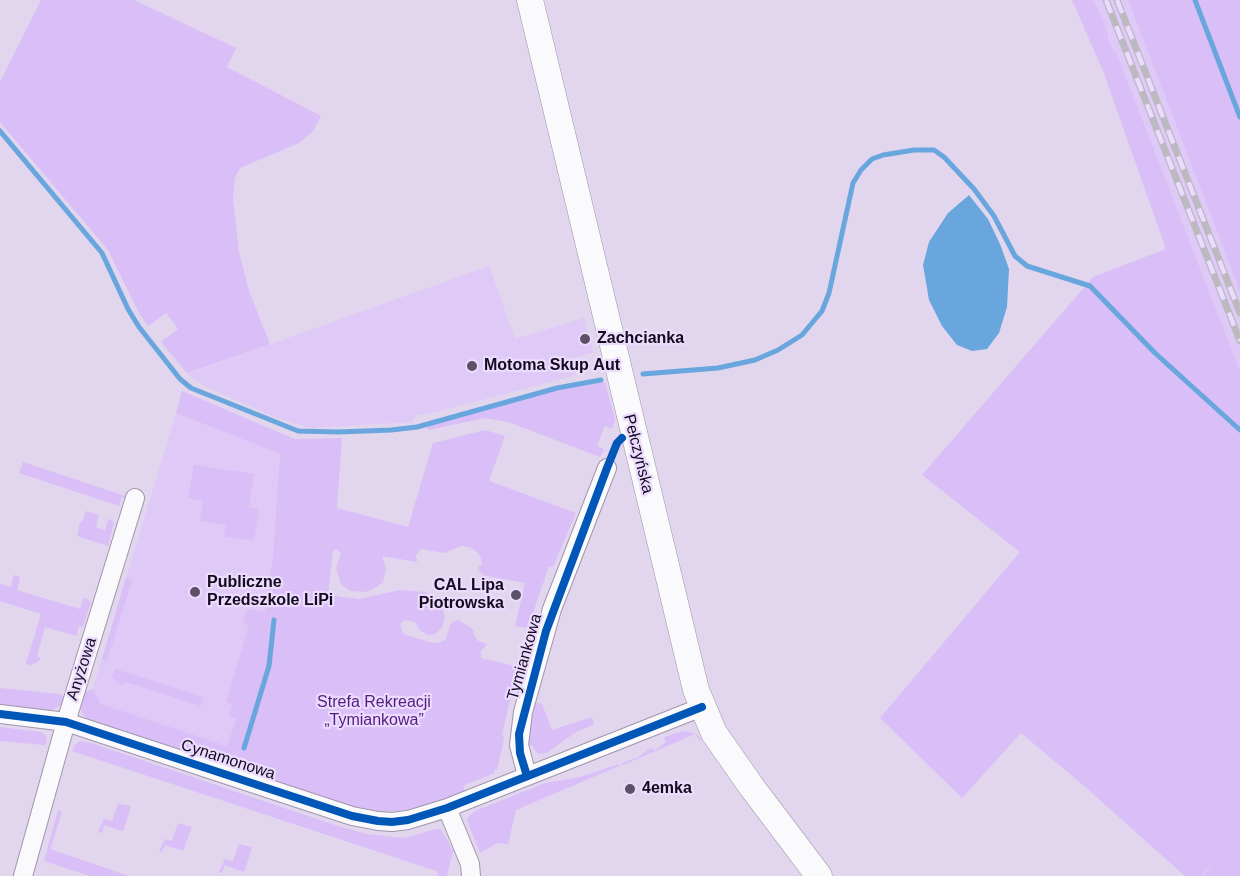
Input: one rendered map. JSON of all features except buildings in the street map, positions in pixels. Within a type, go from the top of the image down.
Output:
[{"type":"main road","name":"Pełczyńska","points":[[530,0],[687,656],[702,707],[714,733],[819,876]]},
{"type":"street","name":"Tymiankowa","points":[[527,776],[519,745],[523,712],[552,609],[607,468]]},
{"type":"street","name":"Anyżowa","points":[[23,876],[66,722],[135,498]]},
{"type":"street","points":[[471,876],[470,864],[447,808],[702,707]]},
{"type":"street","name":"Cynamonowa","points":[[0,714],[66,722],[362,818],[398,821],[447,808]]},
{"type":"shaded area","points":[[1093,0],[1128,0],[1240,291],[1240,371],[1116,52],[1110,46],[1105,24]]},
{"type":"shaded area","points":[[489,266],[515,339],[584,318],[593,353],[572,358],[576,375],[432,413],[416,415],[412,422],[311,428],[274,417],[202,385],[187,374]]},
{"type":"shaded area","name":"Publiczne Przedszkole LiPi","points":[[176,413],[280,454],[273,557],[266,610],[254,664],[227,746],[101,704],[93,689]]},
{"type":"green space","points":[[41,0],[134,0],[236,48],[227,67],[321,116],[313,131],[299,143],[240,168],[235,178],[233,199],[239,252],[249,291],[270,344],[187,373],[161,342],[178,329],[166,313],[148,326],[139,313],[108,250],[0,122],[0,82]]},
{"type":"green space","points":[[1072,0],[1093,0],[1105,24],[1110,46],[1116,52],[1240,371],[1240,876],[1202,876],[1231,841],[1201,876],[1185,876],[1021,733],[962,798],[880,718],[1020,552],[922,475],[1093,277],[1166,249],[1103,71]]},
{"type":"green space","points":[[1128,0],[1240,0],[1240,291]]},
{"type":"green space","points":[[605,382],[615,420],[612,429],[605,426],[597,446],[604,449],[600,457],[511,423],[485,418],[428,430],[427,425],[555,391]]},
{"type":"green space","name":"Strefa Rekreacji „Tymiankowa”","points":[[182,391],[295,439],[342,438],[337,508],[408,527],[433,443],[485,430],[505,436],[489,481],[576,513],[553,567],[549,566],[528,628],[515,626],[525,583],[482,575],[478,571],[479,566],[482,565],[481,558],[470,547],[461,546],[445,553],[421,549],[416,555],[417,562],[382,556],[386,568],[383,582],[372,590],[364,592],[350,591],[341,584],[336,568],[341,554],[338,550],[333,550],[328,595],[359,599],[400,590],[425,592],[443,601],[441,603],[445,618],[442,627],[436,634],[428,635],[419,630],[415,622],[405,620],[400,624],[405,635],[439,643],[446,639],[450,625],[459,620],[474,630],[473,633],[478,641],[487,644],[481,651],[481,658],[518,667],[502,734],[504,738],[497,770],[495,769],[494,773],[463,786],[465,792],[447,800],[412,810],[383,812],[342,804],[89,720],[84,716],[80,708],[84,692],[93,689],[101,704],[227,746],[236,719],[229,716],[232,704],[226,702],[249,625],[243,623],[247,609],[265,612],[273,557],[280,454],[176,413]]},
{"type":"green space","points":[[23,462],[128,497],[128,499],[122,497],[119,506],[19,473]]},
{"type":"green space","points":[[194,465],[254,474],[249,507],[259,509],[254,541],[224,536],[226,525],[200,521],[203,501],[188,498]]},
{"type":"green space","points":[[86,511],[99,515],[96,527],[105,530],[109,518],[114,523],[108,546],[77,536],[80,522]]},
{"type":"green space","points":[[14,575],[20,577],[17,590],[80,609],[84,597],[91,602],[83,627],[79,626],[76,636],[45,627],[37,656],[41,658],[31,665],[26,664],[41,614],[0,601],[0,584],[11,587]]},
{"type":"green space","points":[[126,578],[132,580],[107,661],[102,659]]},
{"type":"green space","points":[[115,669],[203,697],[201,706],[126,682],[124,685],[118,683],[112,677]]},
{"type":"green space","points":[[0,688],[59,694],[67,697],[62,705],[52,710],[0,706]]},
{"type":"green space","points":[[534,702],[542,704],[552,730],[592,717],[594,724],[576,732],[548,752],[537,753],[532,745],[527,746]]},
{"type":"green space","points":[[0,727],[41,732],[46,736],[47,743],[44,745],[0,741]]},
{"type":"green space","points":[[683,731],[696,734],[701,739],[700,741],[695,734],[623,765],[622,763],[638,757],[651,748],[654,751],[666,742],[664,738]]},
{"type":"green space","points":[[80,741],[367,834],[404,838],[441,829],[453,851],[447,876],[439,876],[436,871],[72,751]]},
{"type":"green space","points":[[619,764],[619,766],[516,810],[508,844],[497,843],[480,853],[467,820],[475,811],[545,783],[580,777]]},
{"type":"green space","points":[[118,804],[131,806],[124,829],[122,831],[104,825],[102,833],[98,832],[104,819],[112,821]]},
{"type":"green space","points":[[58,810],[62,812],[50,849],[129,876],[90,876],[44,861]]},
{"type":"green space","points":[[178,823],[192,827],[183,851],[165,845],[162,852],[159,851],[165,839],[172,841]]},
{"type":"green space","points":[[239,844],[252,847],[245,870],[243,872],[225,865],[222,873],[219,872],[225,859],[233,861]]},
{"type":"water","points":[[969,195],[988,219],[1009,269],[1007,307],[999,333],[987,349],[972,351],[957,345],[942,326],[929,300],[923,265],[929,242],[948,213]]},
{"type":"waterway","points":[[1195,0],[1240,117]]},
{"type":"waterway","points":[[0,131],[102,253],[139,327],[180,379],[191,388],[298,431],[338,432],[417,427],[557,388],[601,380]]},
{"type":"waterway","points":[[643,374],[718,368],[755,360],[778,350],[802,335],[822,311],[829,293],[853,183],[861,170],[872,159],[883,155],[914,150],[934,150],[944,157],[974,189],[994,216],[1015,256],[1027,266],[1090,286],[1155,353],[1240,430]]},
{"type":"waterway","points":[[244,748],[269,666],[274,620]]},
{"type":"railway","points":[[1106,0],[1240,341]]},
{"type":"railway","points":[[1117,0],[1240,313]]},
{"type":"cycle path","points":[[527,776],[520,753],[519,734],[546,631],[607,468],[617,443],[622,438]]},
{"type":"cycle path","points":[[0,714],[66,722],[352,816],[392,822],[408,820],[447,808],[702,707]]},
{"type":"place","name":"Zachcianka","points":[[585,339]]},
{"type":"place","name":"Motoma Skup Aut","points":[[472,366]]},
{"type":"place","name":"Publiczne Przedszkole LiPi","points":[[195,592]]},
{"type":"place","name":"CAL Lipa Piotrowska","points":[[516,595]]},
{"type":"place","name":"4emka","points":[[630,789]]}]
